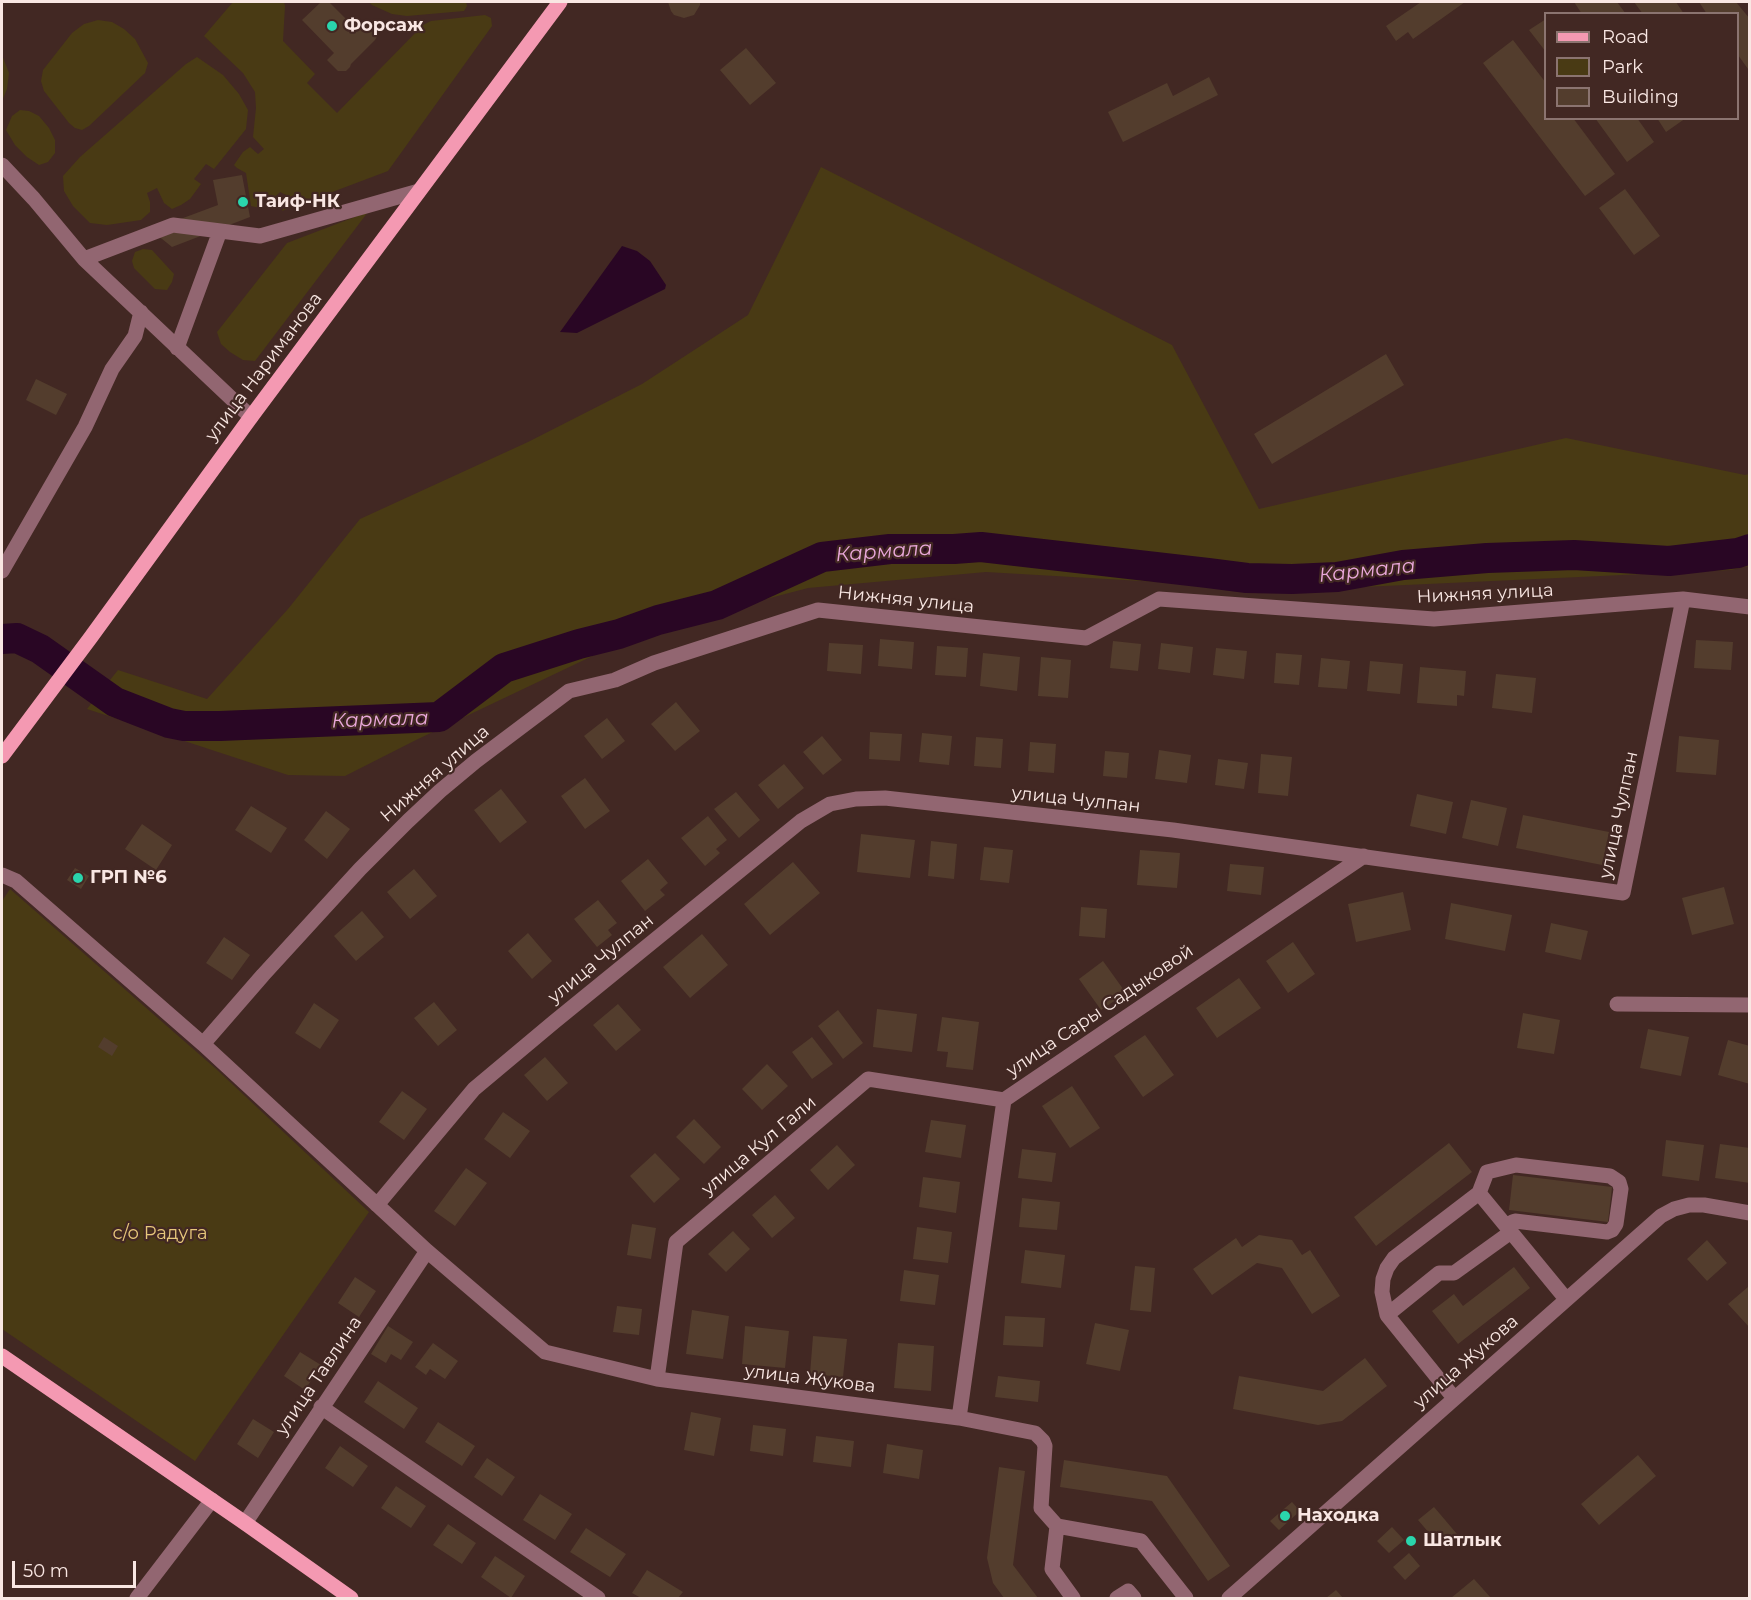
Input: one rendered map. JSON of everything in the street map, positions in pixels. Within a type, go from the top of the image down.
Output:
[{"type":"main road","name":"улица Нариманова","points":[[2,756],[560,2]]},
{"type":"main road","points":[[2,1356],[212,1500],[351,1599]]},
{"type":"street","points":[[2,165],[84,259],[251,417]]},
{"type":"street","points":[[84,259],[172,225],[260,236],[419,192]]},
{"type":"street","points":[[177,348],[220,231]]},
{"type":"street","points":[[2,571],[85,427],[112,369],[135,336],[141,312]]},
{"type":"street","name":"Нижняя улица","points":[[203,1044],[351,878],[440,790],[569,691],[615,680],[654,663],[818,610],[1086,638],[1159,599],[1434,619],[1683,599],[1749,607]]},
{"type":"street","name":"улица Чулпан","points":[[377,1205],[474,1089],[801,821],[830,804],[856,799],[885,798],[1173,830],[1623,893],[1683,599]]},
{"type":"street","name":"улица Сары Садыковой","points":[[959,1418],[1004,1100],[1364,856]]},
{"type":"street","name":"улица Жукова","points":[[2,875],[16,881],[203,1044],[427,1251],[545,1352],[657,1379],[959,1418],[1029,1431],[1039,1436],[1045,1446],[1041,1508],[1056,1526]]},
{"type":"street","points":[[1617,1004],[1749,1005]]},
{"type":"street","name":"улица Кул Гали","points":[[657,1379],[676,1242],[868,1079],[1004,1100]]},
{"type":"street","points":[[1454,1398],[1387,1315],[1382,1292],[1383,1279],[1394,1258],[1479,1193],[1487,1172],[1516,1165],[1610,1176],[1618,1182],[1621,1189],[1616,1224],[1607,1232],[1515,1221],[1510,1226],[1511,1232]]},
{"type":"street","points":[[1479,1193],[1566,1299]]},
{"type":"street","name":"улица Жукова","points":[[1229,1599],[1650,1224],[1674,1209],[1689,1205],[1704,1205],[1749,1213]]},
{"type":"street","points":[[1387,1315],[1439,1273],[1454,1273],[1511,1232]]},
{"type":"street","name":"улица Тавлина","points":[[245,1523],[427,1251]]},
{"type":"street","points":[[321,1407],[598,1599]]},
{"type":"street","points":[[136,1599],[212,1500]]},
{"type":"street","points":[[1074,1599],[1052,1569],[1056,1526],[1141,1540],[1186,1599]]},
{"type":"street","points":[[1117,1599],[1128,1591],[1134,1599]]},
{"type":"green space","points":[[233,2],[284,2],[283,41],[315,74],[307,83],[337,113],[423,25],[431,21],[485,15],[491,18],[492,26],[388,171],[282,211],[287,202],[286,195],[280,192],[272,202],[268,197],[264,197],[260,208],[251,206],[246,173],[234,165],[243,152],[250,147],[258,154],[264,149],[253,137],[255,92],[243,73],[204,36]]},
{"type":"green space","points":[[369,2],[466,2],[467,6],[464,11],[407,16],[392,14]]},
{"type":"green space","points":[[98,20],[112,22],[124,29],[135,39],[148,63],[145,73],[82,130],[69,123],[44,91],[41,81],[43,70],[72,33],[84,24]]},
{"type":"green space","points":[[2,55],[9,73],[7,89],[2,101]]},
{"type":"green space","points":[[197,57],[223,75],[239,94],[248,110],[246,129],[214,169],[206,164],[194,179],[201,184],[190,199],[181,205],[172,209],[164,203],[157,188],[147,193],[150,212],[141,220],[107,225],[90,223],[73,206],[64,191],[63,176],[80,157],[186,64]]},
{"type":"green space","points":[[20,110],[39,116],[49,128],[55,140],[55,153],[48,162],[39,165],[27,157],[15,145],[6,130],[12,116]]},
{"type":"green space","points":[[821,167],[1172,345],[1259,509],[1566,438],[1749,474],[1749,566],[1731,570],[1297,590],[986,572],[808,588],[645,631],[345,776],[288,775],[87,709],[118,670],[207,699],[288,609],[360,519],[528,442],[642,384],[748,315]]},
{"type":"green space","points":[[368,212],[255,361],[243,360],[221,344],[217,332],[287,243]]},
{"type":"green space","points":[[143,249],[152,250],[174,274],[167,290],[155,289],[134,268],[132,261],[135,252]]},
{"type":"green space","name":"с/о Радуга","points":[[10,889],[215,1068],[369,1212],[195,1461],[2,1329],[2,901]]},
{"type":"shaded area","points":[[622,246],[637,251],[650,261],[666,285],[665,289],[577,333],[560,332]]},
{"type":"building","points":[[321,2],[329,2],[357,30],[368,24],[377,29],[378,35],[375,40],[346,71],[338,71],[327,60],[334,53],[302,20]]},
{"type":"building","points":[[668,2],[700,2],[700,5],[694,15],[684,18],[674,15]]},
{"type":"building","points":[[1421,2],[1465,2],[1413,39],[1408,32],[1396,41],[1386,26]]},
{"type":"building","points":[[1574,2],[1617,2],[1624,12],[1581,12]]},
{"type":"building","points":[[1634,2],[1676,2],[1683,12],[1642,12]]},
{"type":"building","points":[[1699,2],[1736,2],[1750,19],[1750,68],[1748,69],[1739,56],[1739,12],[1706,12]]},
{"type":"building","points":[[1544,20],[1544,49],[1529,30]]},
{"type":"building","points":[[1513,40],[1544,80],[1544,120],[1574,120],[1615,174],[1585,196],[1483,63]]},
{"type":"building","points":[[746,48],[776,83],[750,105],[720,70]]},
{"type":"building","points":[[1209,77],[1218,95],[1123,142],[1108,112],[1167,83],[1173,96]]},
{"type":"building","points":[[1596,120],[1638,120],[1654,142],[1627,162]]},
{"type":"building","points":[[1658,120],[1683,120],[1666,132]]},
{"type":"building","points":[[242,175],[250,217],[172,247],[151,230],[218,205],[213,180]]},
{"type":"building","points":[[1625,189],[1660,236],[1634,255],[1599,208]]},
{"type":"building","points":[[1386,354],[1404,385],[1272,464],[1254,434]]},
{"type":"building","points":[[36,379],[67,394],[56,415],[26,400]]},
{"type":"building","points":[[880,639],[914,642],[912,669],[878,666]]},
{"type":"building","points":[[1696,640],[1733,642],[1731,670],[1694,668]]},
{"type":"building","points":[[1113,641],[1141,644],[1138,671],[1110,668]]},
{"type":"building","points":[[829,643],[863,645],[861,674],[827,671]]},
{"type":"building","points":[[1161,643],[1193,647],[1190,673],[1158,669]]},
{"type":"building","points":[[937,646],[968,648],[966,677],[935,675]]},
{"type":"building","points":[[1216,648],[1247,651],[1244,679],[1213,675]]},
{"type":"building","points":[[983,653],[1020,657],[1017,691],[980,686]]},
{"type":"building","points":[[1276,653],[1302,655],[1299,685],[1274,683]]},
{"type":"building","points":[[1041,657],[1071,660],[1068,698],[1038,696]]},
{"type":"building","points":[[1321,658],[1350,661],[1347,689],[1318,687]]},
{"type":"building","points":[[1370,661],[1403,664],[1400,694],[1367,691]]},
{"type":"building","points":[[1420,667],[1466,671],[1464,696],[1457,695],[1457,706],[1417,703]]},
{"type":"building","points":[[1496,674],[1536,678],[1532,713],[1492,708]]},
{"type":"building","points":[[676,702],[700,731],[675,751],[651,724]]},
{"type":"building","points":[[607,718],[625,741],[602,759],[584,736]]},
{"type":"building","points":[[870,732],[902,734],[900,761],[869,759]]},
{"type":"building","points":[[922,733],[952,736],[949,765],[919,762]]},
{"type":"building","points":[[822,736],[842,760],[823,775],[803,752]]},
{"type":"building","points":[[1679,736],[1719,740],[1716,775],[1676,772]]},
{"type":"building","points":[[976,737],[1003,739],[1001,768],[974,766]]},
{"type":"building","points":[[1030,742],[1056,744],[1054,773],[1028,771]]},
{"type":"building","points":[[1159,750],[1191,755],[1187,783],[1155,779]]},
{"type":"building","points":[[1105,751],[1129,753],[1127,778],[1103,776]]},
{"type":"building","points":[[1261,754],[1292,757],[1288,796],[1258,793]]},
{"type":"building","points":[[1218,759],[1248,763],[1244,789],[1215,785]]},
{"type":"building","points":[[784,764],[804,788],[778,809],[758,785]]},
{"type":"building","points":[[585,778],[610,811],[585,829],[561,796]]},
{"type":"building","points":[[501,789],[527,822],[500,843],[474,810]]},
{"type":"building","points":[[736,792],[760,820],[739,838],[714,809]]},
{"type":"building","points":[[1417,794],[1453,802],[1446,834],[1410,826]]},
{"type":"building","points":[[1471,800],[1507,808],[1498,846],[1462,838]]},
{"type":"building","points":[[251,806],[287,828],[271,853],[235,830]]},
{"type":"building","points":[[326,811],[350,829],[327,859],[304,840]]},
{"type":"building","points":[[1523,815],[1609,832],[1602,865],[1516,848]]},
{"type":"building","points":[[708,816],[727,840],[716,849],[720,853],[705,866],[681,838]]},
{"type":"building","points":[[142,824],[172,845],[156,870],[125,849]]},
{"type":"building","points":[[861,834],[915,840],[910,878],[857,872]]},
{"type":"building","points":[[931,841],[957,844],[954,879],[928,876]]},
{"type":"building","points":[[984,847],[1013,850],[1009,883],[980,880]]},
{"type":"building","points":[[1140,850],[1180,853],[1177,888],[1137,885]]},
{"type":"building","points":[[648,859],[668,883],[660,890],[665,895],[645,911],[621,881]]},
{"type":"building","points":[[793,862],[820,893],[770,935],[744,904]]},
{"type":"building","points":[[1230,864],[1264,867],[1261,895],[1227,891]]},
{"type":"building","name":"ГРП №6","points":[[75,868],[89,876],[81,889],[67,880]]},
{"type":"building","points":[[414,869],[437,896],[410,919],[387,892]]},
{"type":"building","points":[[1724,887],[1734,924],[1692,935],[1682,898]]},
{"type":"building","points":[[1403,892],[1411,930],[1356,942],[1348,904]]},
{"type":"building","points":[[598,900],[617,923],[608,930],[612,935],[597,947],[574,919]]},
{"type":"building","points":[[1451,903],[1512,915],[1505,951],[1445,939]]},
{"type":"building","points":[[1081,907],[1107,909],[1105,938],[1079,936]]},
{"type":"building","points":[[362,911],[384,937],[356,961],[334,936]]},
{"type":"building","points":[[1551,923],[1588,931],[1581,960],[1545,952]]},
{"type":"building","points":[[528,933],[552,961],[532,979],[508,951]]},
{"type":"building","points":[[702,934],[728,965],[690,998],[663,967]]},
{"type":"building","points":[[224,937],[250,955],[232,980],[206,963]]},
{"type":"building","points":[[1293,942],[1315,974],[1288,993],[1266,961]]},
{"type":"building","points":[[1103,961],[1126,993],[1101,1010],[1079,979]]},
{"type":"building","points":[[1239,978],[1261,1008],[1217,1038],[1196,1008]]},
{"type":"building","points":[[434,1002],[457,1030],[438,1046],[414,1018]]},
{"type":"building","points":[[314,1003],[339,1020],[320,1049],[295,1033]]},
{"type":"building","points":[[618,1004],[641,1030],[616,1051],[593,1025]]},
{"type":"building","points":[[877,1009],[917,1014],[912,1052],[873,1047]]},
{"type":"building","points":[[838,1010],[863,1043],[843,1059],[818,1026]]},
{"type":"building","points":[[1523,1013],[1560,1020],[1554,1054],[1517,1048]]},
{"type":"building","points":[[942,1017],[979,1022],[973,1070],[946,1067],[948,1052],[937,1051]]},
{"type":"building","points":[[1648,1029],[1689,1037],[1681,1076],[1640,1068]]},
{"type":"building","points":[[1145,1035],[1174,1075],[1143,1097],[1114,1056]]},
{"type":"building","points":[[104,1037],[118,1046],[112,1056],[98,1047]]},
{"type":"building","points":[[812,1037],[833,1064],[812,1079],[792,1052]]},
{"type":"building","points":[[1728,1040],[1750,1046],[1750,1084],[1718,1075]]},
{"type":"building","points":[[545,1057],[568,1083],[547,1101],[524,1075]]},
{"type":"building","points":[[767,1064],[788,1086],[762,1110],[742,1089]]},
{"type":"building","points":[[1072,1086],[1100,1128],[1070,1148],[1042,1106]]},
{"type":"building","points":[[402,1091],[427,1109],[404,1140],[379,1122]]},
{"type":"building","points":[[503,1112],[530,1131],[510,1158],[484,1139]]},
{"type":"building","points":[[694,1119],[721,1147],[704,1164],[676,1137]]},
{"type":"building","points":[[931,1120],[966,1125],[961,1158],[925,1152]]},
{"type":"building","points":[[1666,1140],[1704,1145],[1699,1181],[1662,1176]]},
{"type":"building","points":[[1449,1143],[1472,1172],[1376,1246],[1354,1217]]},
{"type":"building","points":[[1720,1144],[1750,1148],[1750,1183],[1715,1178]]},
{"type":"building","points":[[837,1145],[855,1165],[828,1190],[810,1170]]},
{"type":"building","points":[[1022,1149],[1056,1153],[1052,1182],[1018,1178]]},
{"type":"building","points":[[655,1153],[680,1179],[654,1203],[630,1176]]},
{"type":"building","points":[[466,1168],[487,1183],[455,1226],[434,1211]]},
{"type":"building","points":[[1513,1175],[1612,1187],[1608,1222],[1509,1210]]},
{"type":"building","points":[[923,1177],[960,1182],[956,1213],[919,1207]]},
{"type":"building","points":[[775,1195],[795,1218],[772,1238],[752,1215]]},
{"type":"building","points":[[1022,1198],[1060,1202],[1057,1230],[1019,1227]]},
{"type":"building","points":[[632,1224],[656,1228],[651,1259],[627,1255]]},
{"type":"building","points":[[917,1227],[952,1232],[948,1263],[913,1259]]},
{"type":"building","points":[[733,1231],[750,1249],[726,1272],[708,1254]]},
{"type":"building","points":[[1259,1235],[1292,1240],[1302,1255],[1310,1250],[1340,1296],[1312,1314],[1282,1268],[1257,1263],[1212,1295],[1193,1269],[1236,1238],[1242,1247]]},
{"type":"building","points":[[1707,1240],[1727,1263],[1707,1281],[1687,1259]]},
{"type":"building","points":[[1025,1250],[1065,1255],[1061,1288],[1021,1283]]},
{"type":"building","points":[[1135,1266],[1155,1268],[1151,1312],[1130,1310]]},
{"type":"building","points":[[1514,1267],[1530,1288],[1458,1344],[1432,1311],[1454,1294],[1463,1306]]},
{"type":"building","points":[[904,1270],[939,1275],[935,1305],[900,1301]]},
{"type":"building","points":[[355,1277],[376,1291],[359,1317],[338,1303]]},
{"type":"building","points":[[1748,1287],[1750,1289],[1750,1328],[1728,1304]]},
{"type":"building","points":[[617,1306],[642,1309],[639,1335],[613,1332]]},
{"type":"building","points":[[692,1310],[729,1316],[723,1359],[686,1354]]},
{"type":"building","points":[[1005,1316],[1045,1318],[1043,1347],[1003,1345]]},
{"type":"building","points":[[1095,1323],[1129,1330],[1120,1371],[1086,1364]]},
{"type":"building","points":[[388,1326],[413,1342],[401,1360],[391,1354],[386,1363],[371,1354]]},
{"type":"building","points":[[745,1326],[789,1331],[785,1368],[742,1364]]},
{"type":"building","points":[[813,1336],[847,1339],[843,1377],[810,1374]]},
{"type":"building","points":[[433,1343],[458,1361],[445,1379],[430,1369],[426,1375],[415,1367]]},
{"type":"building","points":[[898,1343],[934,1346],[931,1391],[894,1388]]},
{"type":"building","points":[[300,1352],[321,1365],[305,1390],[284,1376]]},
{"type":"building","points":[[1365,1358],[1387,1386],[1342,1421],[1318,1425],[1233,1409],[1239,1376],[1323,1391]]},
{"type":"building","points":[[998,1376],[1040,1381],[1038,1402],[995,1397]]},
{"type":"building","points":[[378,1381],[418,1408],[404,1429],[364,1402]]},
{"type":"building","points":[[691,1412],[721,1418],[714,1456],[684,1450]]},
{"type":"building","points":[[253,1419],[274,1432],[258,1458],[237,1444]]},
{"type":"building","points":[[438,1422],[475,1446],[462,1466],[425,1442]]},
{"type":"building","points":[[753,1425],[786,1429],[783,1456],[750,1451]]},
{"type":"building","points":[[816,1436],[854,1441],[851,1467],[813,1462]]},
{"type":"building","points":[[887,1444],[923,1450],[919,1479],[883,1473]]},
{"type":"building","points":[[340,1446],[368,1466],[353,1487],[325,1468]]},
{"type":"building","points":[[1638,1455],[1656,1476],[1599,1525],[1581,1504]]},
{"type":"building","points":[[487,1458],[515,1477],[502,1496],[474,1477]]},
{"type":"building","points":[[1064,1460],[1167,1476],[1230,1566],[1208,1581],[1152,1501],[1060,1487]]},
{"type":"building","points":[[999,1467],[1025,1471],[1013,1565],[1038,1598],[1004,1598],[993,1583],[987,1558]]},
{"type":"building","points":[[396,1486],[426,1506],[411,1528],[381,1508]]},
{"type":"building","points":[[540,1494],[572,1514],[555,1540],[523,1520]]},
{"type":"building","name":"Находка","points":[[1292,1502],[1300,1511],[1279,1530],[1270,1521]]},
{"type":"building","points":[[1434,1507],[1457,1534],[1441,1547],[1418,1520]]},
{"type":"building","points":[[448,1524],[476,1543],[462,1564],[433,1545]]},
{"type":"building","points":[[1392,1527],[1404,1540],[1389,1553],[1377,1541]]},
{"type":"building","points":[[586,1528],[626,1554],[610,1577],[570,1552]]},
{"type":"building","points":[[1409,1553],[1420,1566],[1405,1580],[1393,1567]]},
{"type":"building","points":[[495,1556],[525,1576],[511,1598],[481,1577]]},
{"type":"building","points":[[647,1570],[683,1592],[678,1598],[641,1598],[632,1593]]},
{"type":"building","points":[[1474,1579],[1491,1598],[1451,1598]]},
{"type":"building","points":[[1336,1590],[1343,1598],[1326,1598]]},
{"type":"waterway","name":"Кармала","points":[[2,639],[17,638],[40,649],[115,702],[169,723],[184,726],[439,717],[504,668],[658,620],[717,605],[822,557],[890,549],[981,547],[1247,578],[1292,579],[1337,577],[1403,565],[1487,558],[1574,555],[1669,561],[1738,553],[1750,549]]},
{"type":"place","name":"Форсаж","points":[[332,26]]},
{"type":"place","name":"Таиф-НК","points":[[243,202]]},
{"type":"place","name":"ГРП №6","points":[[78,878]]},
{"type":"place","name":"Находка","points":[[1285,1516]]},
{"type":"place","name":"Шатлык","points":[[1411,1541]]}]
